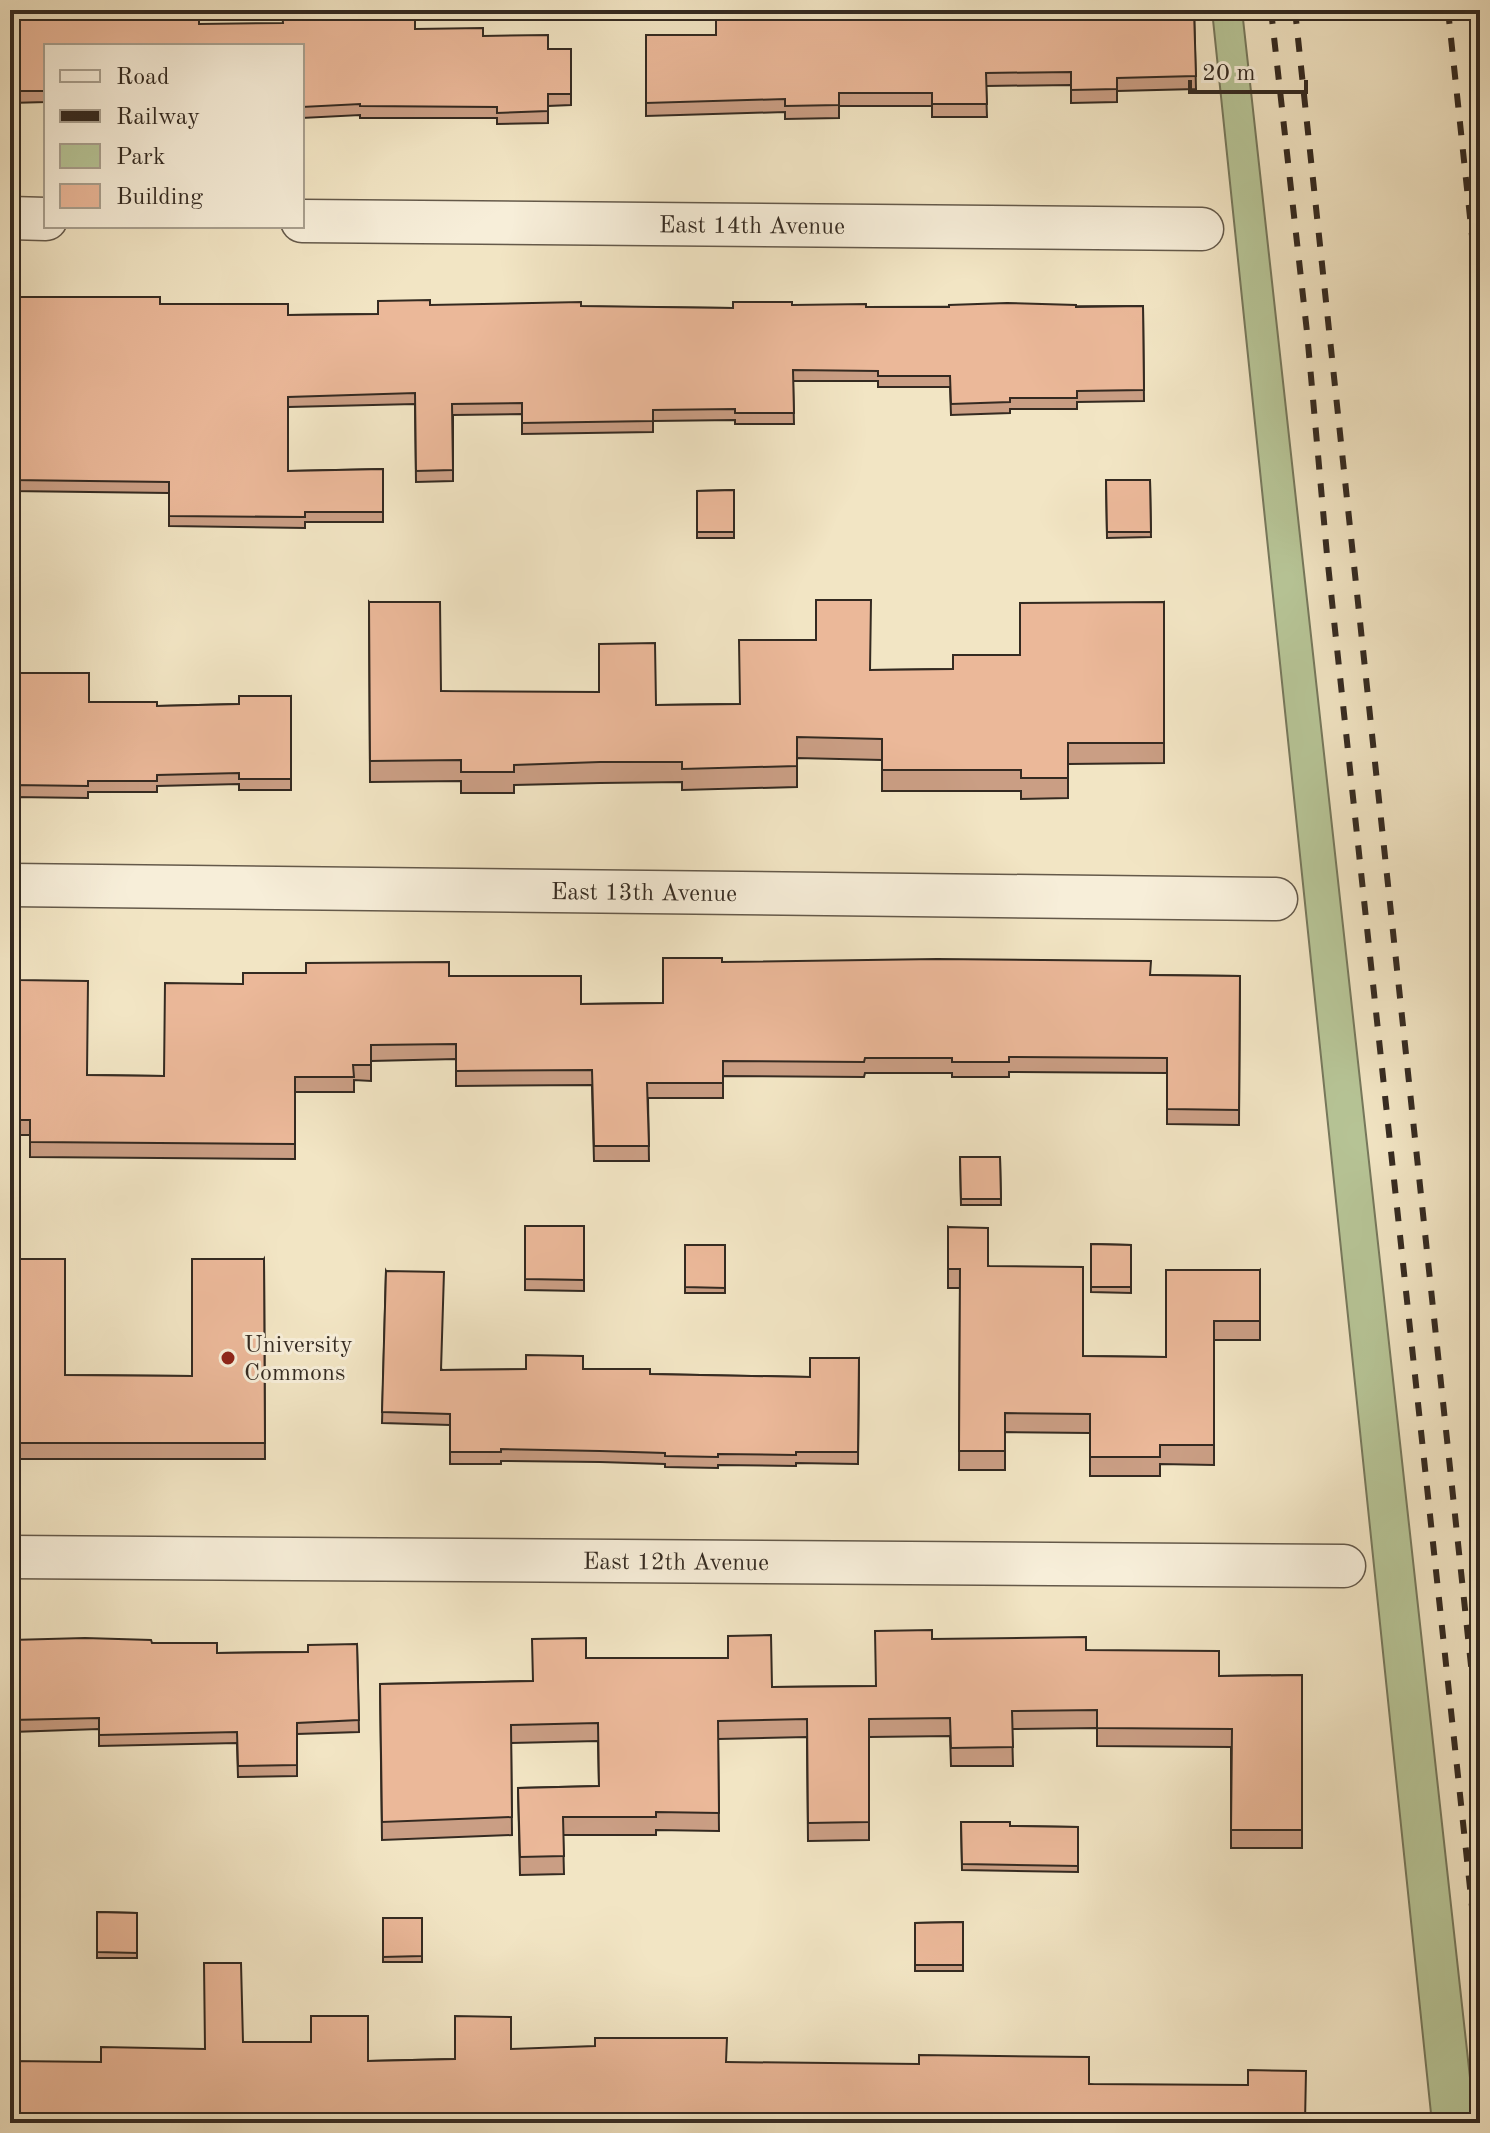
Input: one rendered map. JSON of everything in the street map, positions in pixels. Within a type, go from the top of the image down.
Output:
[{"type":"street","points":[[10,218],[44,219]]},
{"type":"street","name":"East 14th Avenue","points":[[304,221],[1202,229]]},
{"type":"street","name":"East 13th Avenue","points":[[10,885],[1276,899]]},
{"type":"street","name":"East 12th Avenue","points":[[10,1557],[1344,1566]]},
{"type":"green space","points":[[1212,10],[1242,10],[1475,2123],[1432,2123]]},
{"type":"building","points":[[10,10],[57,10],[57,14],[199,10],[199,24],[283,23],[282,10],[415,10],[415,29],[483,28],[483,36],[548,35],[548,49],[571,49],[571,94],[548,94],[548,111],[497,113],[497,107],[360,104],[304,107],[304,44],[44,44],[44,91],[10,91]]},
{"type":"building","points":[[716,10],[1194,10],[1196,76],[1117,78],[1117,89],[1071,90],[1071,72],[986,73],[987,104],[932,104],[932,93],[839,93],[839,105],[785,106],[785,99],[646,103],[646,35],[716,35]]},
{"type":"building","points":[[10,297],[160,297],[160,304],[288,304],[288,315],[378,314],[378,301],[430,300],[430,305],[581,302],[581,306],[733,308],[733,302],[866,304],[866,307],[1007,303],[1076,307],[1143,306],[1144,390],[1077,391],[1077,398],[1010,398],[1010,402],[951,404],[950,376],[878,376],[878,371],[793,370],[794,413],[735,413],[735,409],[653,410],[653,421],[522,423],[522,403],[452,404],[453,470],[416,471],[415,393],[288,397],[288,471],[383,469],[383,512],[305,512],[305,517],[169,516],[169,482],[10,480]]},
{"type":"building","points":[[1106,480],[1150,480],[1151,532],[1107,532]]},
{"type":"building","points":[[734,490],[734,532],[697,532],[697,491]]},
{"type":"building","points":[[816,600],[871,600],[870,670],[953,669],[953,655],[1020,655],[1020,603],[1164,602],[1164,743],[1068,743],[1068,778],[1021,778],[1021,770],[882,770],[882,739],[797,737],[797,766],[682,769],[682,762],[600,762],[514,765],[514,772],[461,772],[461,760],[370,761],[369,602],[440,602],[441,691],[599,692],[599,644],[655,643],[656,705],[740,704],[739,640],[816,640]]},
{"type":"building","points":[[10,625],[14,625],[14,673],[89,673],[89,702],[157,702],[157,706],[239,704],[239,696],[291,696],[291,779],[239,779],[239,773],[157,775],[157,781],[88,781],[88,786],[13,785],[13,791],[10,791]]},
{"type":"building","points":[[10,954],[17,954],[17,980],[88,981],[87,1075],[164,1076],[165,983],[243,984],[243,973],[306,973],[306,963],[449,962],[449,976],[581,976],[581,1004],[663,1003],[663,958],[722,958],[722,962],[937,959],[1151,961],[1150,975],[1240,976],[1239,1110],[1167,1109],[1167,1058],[1009,1057],[1009,1062],[952,1062],[952,1058],[865,1058],[864,1062],[723,1061],[723,1083],[647,1083],[649,1146],[594,1146],[592,1070],[456,1071],[456,1044],[371,1045],[371,1065],[353,1065],[354,1077],[295,1077],[295,1144],[30,1142],[30,1120],[10,1120]]},
{"type":"building","points":[[960,1157],[1000,1157],[1001,1199],[961,1199]]},
{"type":"building","points":[[525,1226],[584,1226],[584,1280],[525,1279]]},
{"type":"building","points":[[948,1227],[988,1228],[988,1266],[1083,1267],[1083,1356],[1166,1357],[1166,1270],[1260,1270],[1260,1321],[1214,1321],[1214,1445],[1160,1445],[1160,1457],[1090,1457],[1090,1414],[1005,1413],[1005,1451],[959,1451],[960,1269],[948,1269]]},
{"type":"building","points":[[1091,1244],[1131,1245],[1131,1287],[1091,1287]]},
{"type":"building","points":[[685,1245],[725,1245],[725,1288],[685,1287]]},
{"type":"building","name":"University Commons","points":[[10,1259],[65,1259],[65,1375],[192,1376],[192,1259],[264,1259],[265,1443],[10,1443]]},
{"type":"building","points":[[386,1271],[444,1272],[441,1370],[526,1369],[526,1355],[583,1356],[583,1369],[650,1369],[650,1374],[810,1377],[810,1358],[859,1358],[858,1452],[718,1454],[718,1457],[501,1449],[501,1452],[450,1452],[450,1414],[382,1412]]},
{"type":"building","points":[[932,1630],[932,1639],[1086,1637],[1086,1650],[1219,1651],[1219,1676],[1302,1675],[1302,1830],[1231,1830],[1232,1729],[1097,1728],[1097,1710],[1012,1711],[1013,1747],[951,1748],[950,1718],[869,1719],[869,1822],[808,1823],[807,1719],[718,1721],[719,1813],[656,1812],[656,1817],[563,1817],[564,1856],[520,1857],[518,1788],[599,1786],[598,1723],[511,1725],[512,1817],[382,1822],[380,1684],[533,1681],[532,1639],[586,1638],[586,1658],[728,1658],[728,1636],[771,1635],[772,1687],[876,1686],[875,1631]]},
{"type":"building","points":[[10,1636],[11,1640],[85,1638],[151,1640],[152,1643],[217,1643],[217,1653],[308,1652],[308,1645],[357,1644],[359,1720],[297,1723],[297,1765],[238,1766],[237,1732],[99,1735],[99,1718],[12,1720],[10,1738]]},
{"type":"building","points":[[961,1822],[1078,1827],[1078,1866],[962,1864]]},
{"type":"building","points":[[97,1912],[137,1913],[137,1953],[97,1952]]},
{"type":"building","points":[[383,1918],[422,1918],[422,1956],[383,1957]]},
{"type":"building","points":[[963,1922],[963,1965],[915,1965],[915,1923]]},
{"type":"building","points":[[204,1963],[241,1963],[243,2042],[311,2042],[311,2016],[368,2016],[368,2061],[455,2059],[455,2016],[511,2017],[511,2049],[595,2046],[595,2038],[727,2038],[726,2062],[919,2064],[919,2055],[1089,2057],[1089,2084],[1248,2085],[1248,2070],[1306,2071],[1305,2123],[926,2123],[918,2122],[918,2119],[787,2118],[787,2123],[311,2123],[224,2120],[224,2123],[10,2123],[10,2061],[101,2062],[101,2047],[205,2049]]},
{"type":"railway","points":[[1271,10],[1480,1981]]},
{"type":"railway","points":[[1295,10],[1480,1750]]},
{"type":"railway","points":[[1448,10],[1480,311]]},
{"type":"railway","points":[[1474,10],[1480,65]]},
{"type":"place","name":"University Commons","points":[[228,1358]]}]
